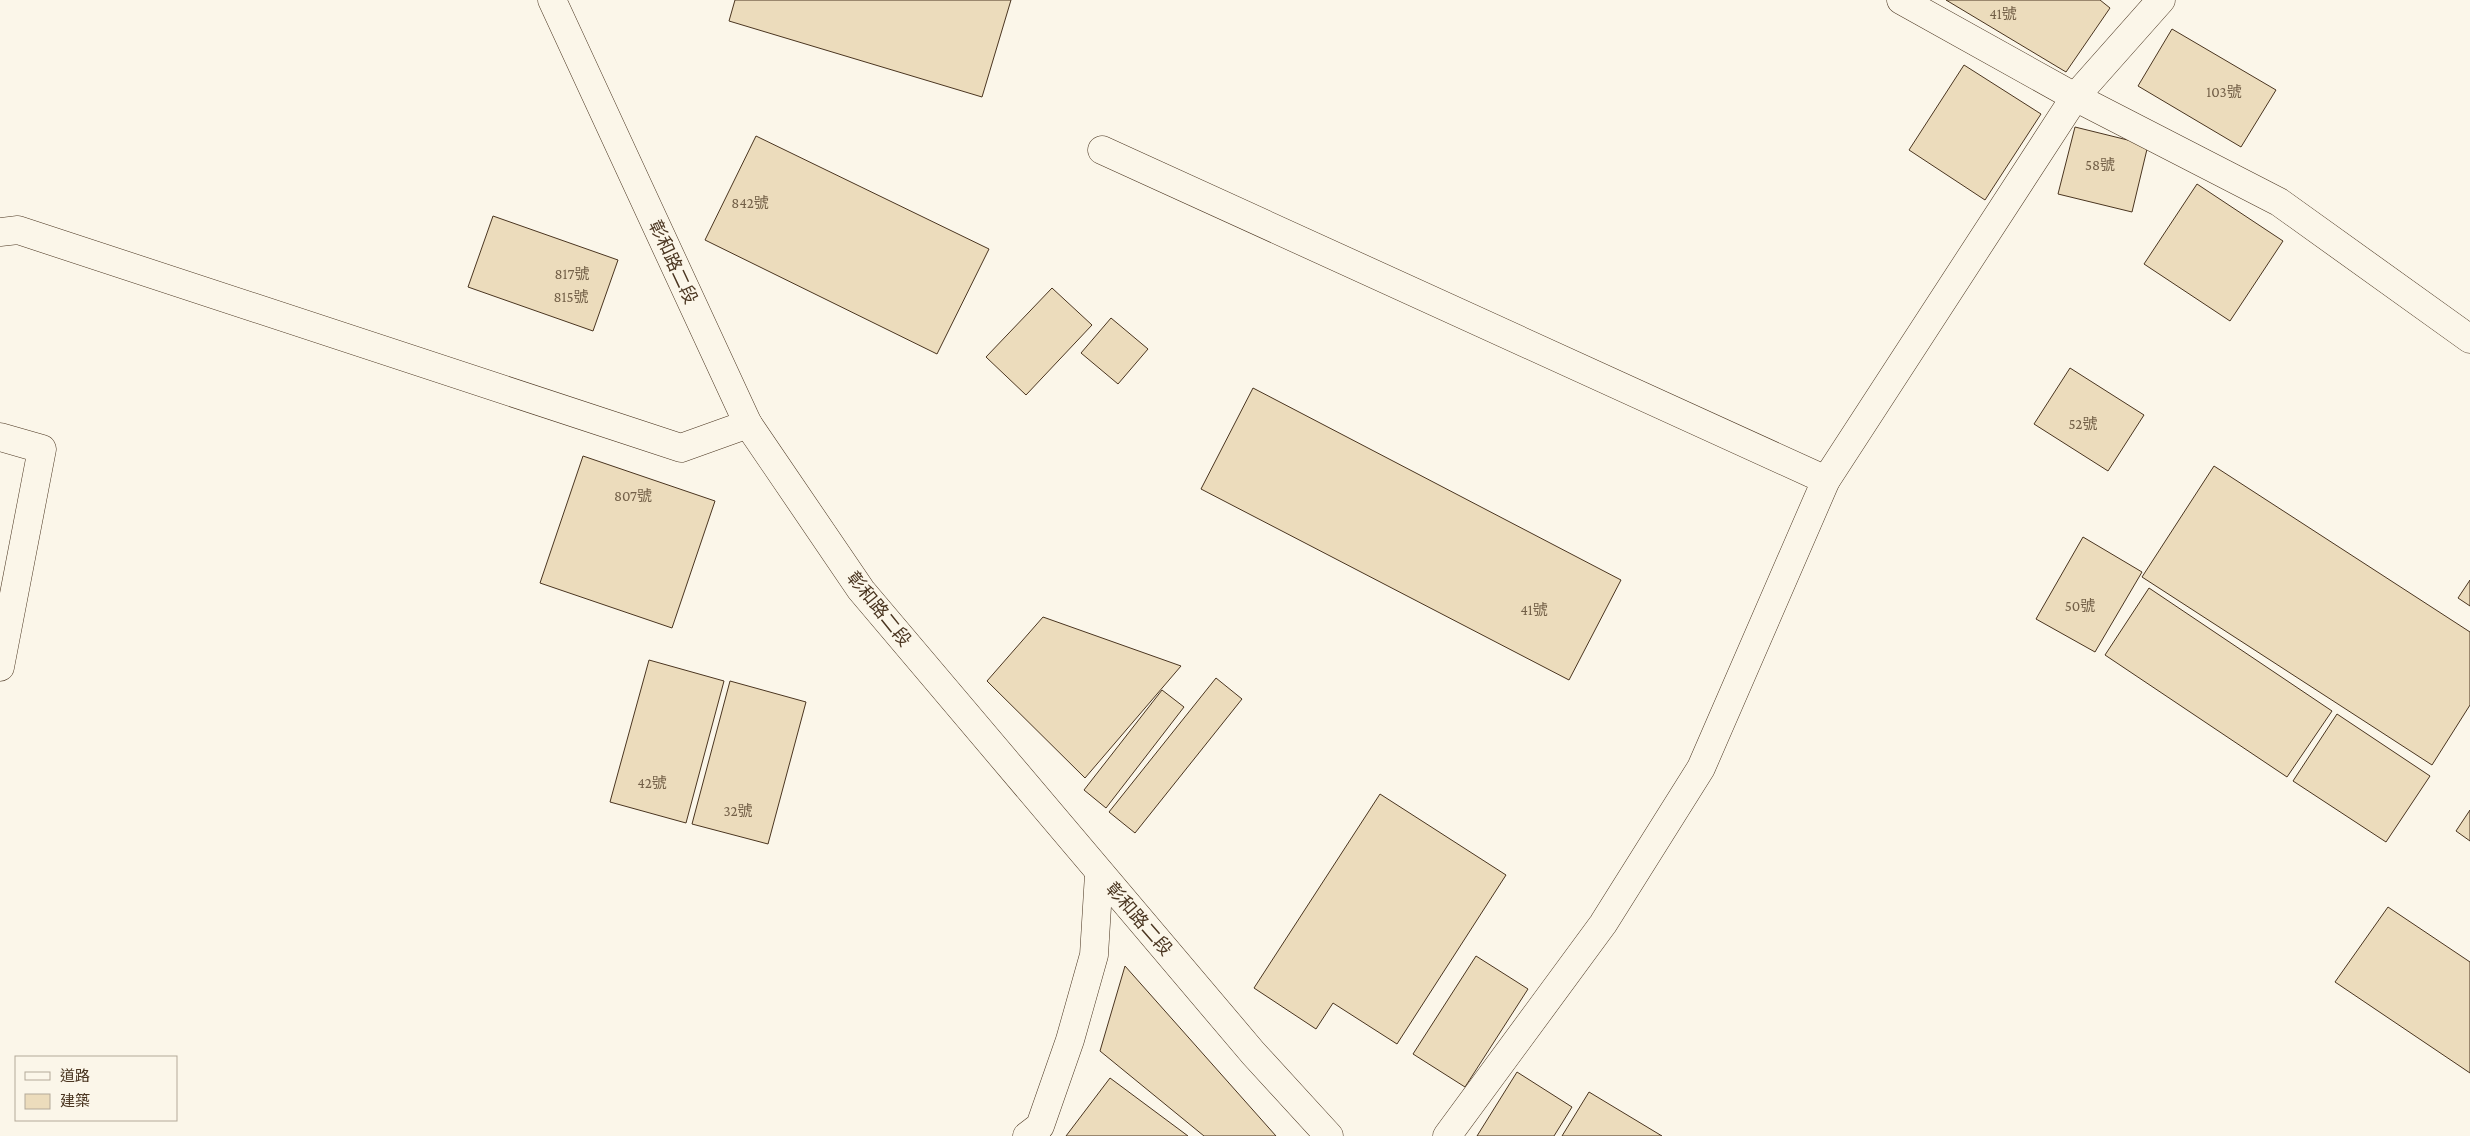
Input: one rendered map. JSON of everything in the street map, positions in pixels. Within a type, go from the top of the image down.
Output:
[{"type":"street","name":"彰和路二段","points":[[552,0],[748,424],[861,590],[1099,874],[1253,1053],[1329,1136]]},
{"type":"street","points":[[1901,0],[2075,97],[2279,202],[2470,339]]},
{"type":"street","points":[[1447,1136],[1603,924],[1701,768],[1826,480],[2075,97],[2161,0]]},
{"type":"street","points":[[1102,150],[1826,480]]},
{"type":"street","points":[[0,232],[18,230],[681,448],[748,424]]},
{"type":"street","points":[[0,437],[42,449],[0,667]]},
{"type":"street","points":[[1027,1136],[1040,1126],[1070,1040],[1094,955],[1099,874]]},
{"type":"building","points":[[735,0],[1011,0],[982,97],[729,21]]},
{"type":"building","points":[[1946,0],[2100,0],[2110,8],[2066,72]]},
{"type":"building","points":[[2172,29],[2276,90],[2241,147],[2138,86]]},
{"type":"building","points":[[1964,65],[2041,114],[1985,200],[1909,150]]},
{"type":"building","points":[[2075,127],[2148,145],[2132,212],[2058,194]]},
{"type":"building","points":[[756,136],[989,249],[937,354],[705,240]]},
{"type":"building","points":[[2197,184],[2283,241],[2230,321],[2144,264]]},
{"type":"building","points":[[493,216],[618,260],[593,331],[468,287]]},
{"type":"building","points":[[1052,288],[1092,325],[1026,395],[986,357]]},
{"type":"building","points":[[1111,318],[1148,349],[1118,384],[1081,353]]},
{"type":"building","points":[[2070,368],[2144,415],[2108,471],[2034,424]]},
{"type":"building","points":[[1253,388],[1621,580],[1569,680],[1201,489]]},
{"type":"building","points":[[583,456],[715,501],[672,628],[540,583]]},
{"type":"building","points":[[2214,466],[2470,632],[2470,705],[2432,765],[2142,577]]},
{"type":"building","points":[[2083,537],[2142,572],[2095,652],[2036,619]]},
{"type":"building","points":[[2470,580],[2470,606],[2458,598]]},
{"type":"building","points":[[2149,588],[2332,711],[2287,777],[2105,655]]},
{"type":"building","points":[[1043,617],[1181,666],[1085,778],[987,681]]},
{"type":"building","points":[[649,660],[724,681],[686,823],[610,802]]},
{"type":"building","points":[[1216,678],[1242,699],[1135,833],[1109,812]]},
{"type":"building","points":[[730,681],[806,702],[768,844],[692,824]]},
{"type":"building","points":[[1162,690],[1184,707],[1106,808],[1084,790]]},
{"type":"building","points":[[2337,714],[2430,776],[2386,842],[2293,781]]},
{"type":"building","points":[[1380,794],[1506,875],[1397,1044],[1333,1003],[1316,1029],[1254,988]]},
{"type":"building","points":[[2470,810],[2470,841],[2456,831]]},
{"type":"building","points":[[2388,907],[2470,962],[2470,1073],[2335,982]]},
{"type":"building","points":[[1476,956],[1528,989],[1465,1087],[1413,1054]]},
{"type":"building","points":[[1125,966],[1276,1136],[1204,1136],[1100,1051]]},
{"type":"building","points":[[1517,1072],[1572,1107],[1554,1136],[1477,1136]]},
{"type":"building","points":[[1110,1078],[1188,1136],[1066,1136]]},
{"type":"building","points":[[1589,1092],[1662,1136],[1562,1136]]}]
